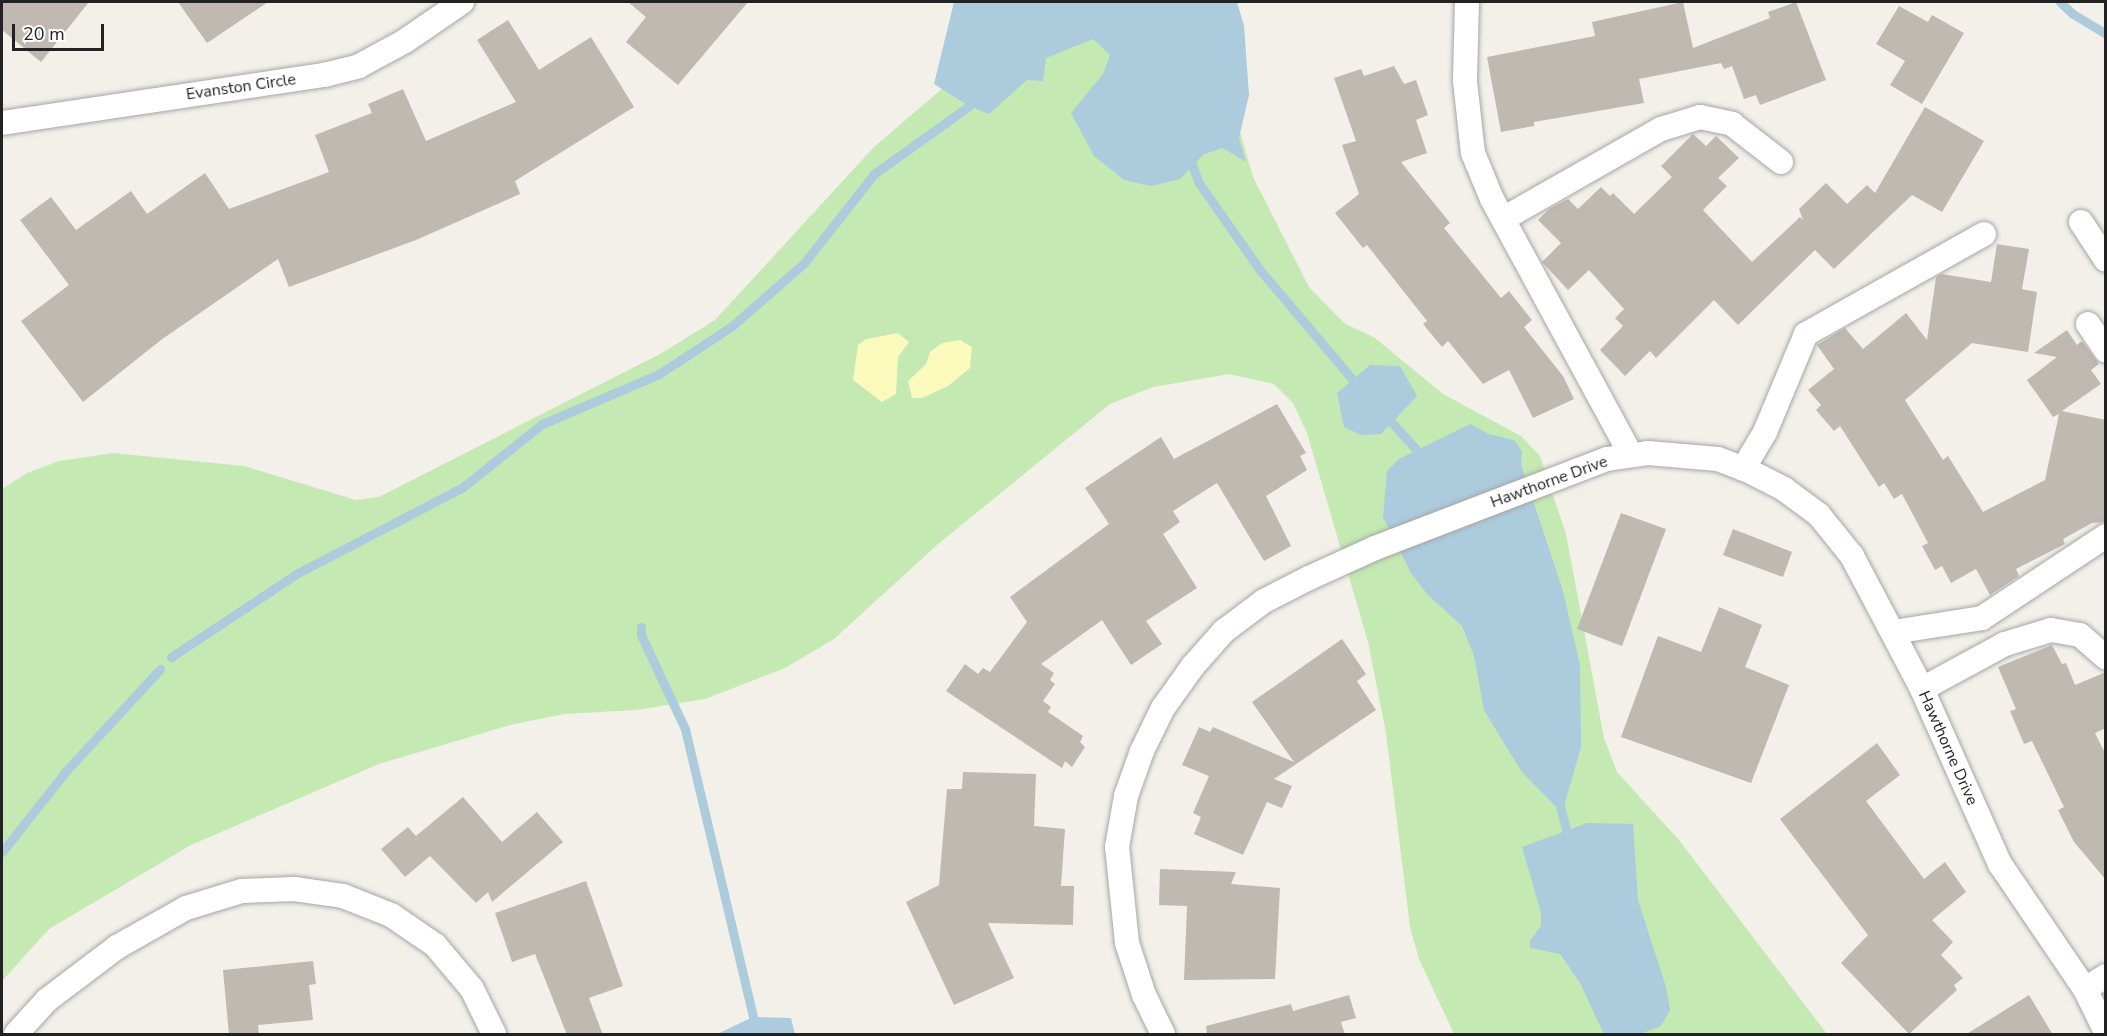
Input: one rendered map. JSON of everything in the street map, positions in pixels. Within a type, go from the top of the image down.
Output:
[{"type":"street","name":"Evanston Circle","points":[[2,123],[324,75],[358,66],[405,41],[462,2]]},
{"type":"street","points":[[1467,2],[1466,81],[1473,153],[1503,219],[1631,455]]},
{"type":"street","points":[[1503,219],[1662,129],[1700,117],[1732,124],[1781,162]]},
{"type":"street","points":[[2082,222],[2106,260]]},
{"type":"street","points":[[1743,469],[1765,432],[1806,334],[1984,234]]},
{"type":"street","points":[[2088,324],[2106,351]]},
{"type":"street","name":"Hawthorne Drive","points":[[1162,1035],[1143,995],[1127,943],[1120,900],[1117,847],[1126,796],[1142,751],[1163,708],[1192,666],[1224,631],[1264,601],[1375,548],[1607,459],[1648,453],[1718,459],[1784,489],[1819,515],[1852,556],[1922,689],[2000,864],[2085,989],[2106,1032]]},
{"type":"street","points":[[1893,632],[1982,618],[2106,536]]},
{"type":"street","points":[[1922,689],[2005,644],[2051,630],[2080,635],[2106,658]]},
{"type":"street","points":[[16,1035],[47,1000],[117,947],[186,908],[242,891],[294,889],[343,896],[391,915],[435,945],[472,989],[494,1035]]},
{"type":"street","points":[[2085,989],[2106,976]]},
{"type":"street","name":"Hawthorne Drive","points":[[2085,989],[2106,1003]]},
{"type":"green space","points":[[1177,2],[1229,93],[1253,177],[1309,287],[1344,323],[1375,338],[1443,394],[1521,436],[1540,456],[1566,534],[1604,738],[1617,772],[1679,840],[1827,1034],[1454,1034],[1419,959],[1410,927],[1386,733],[1368,642],[1307,433],[1293,403],[1274,384],[1229,374],[1153,387],[1110,404],[937,545],[834,639],[785,668],[705,699],[636,710],[564,714],[510,725],[379,764],[191,845],[49,929],[2,981],[2,489],[27,473],[59,461],[113,453],[244,466],[356,500],[379,497],[662,353],[715,320],[874,147],[971,64]]},
{"type":"sand","points":[[898,333],[909,342],[898,357],[896,394],[882,402],[853,380],[858,345],[866,339]]},
{"type":"sand","points":[[960,340],[972,347],[970,368],[948,386],[922,398],[912,398],[908,381],[926,364],[930,352],[942,343]]},
{"type":"water","points":[[954,2],[1237,2],[1244,26],[1249,95],[1239,138],[1246,162],[1223,148],[1204,154],[1180,179],[1151,186],[1124,180],[1094,156],[1071,113],[1103,74],[1110,55],[1093,39],[1046,58],[1043,81],[1027,80],[989,114],[969,106],[934,84]]},
{"type":"water","points":[[1370,365],[1400,366],[1417,396],[1381,434],[1361,435],[1344,427],[1337,393]]},
{"type":"water","points":[[1470,424],[1489,434],[1514,440],[1522,451],[1521,464],[1563,591],[1580,665],[1581,747],[1562,813],[1522,772],[1502,740],[1484,710],[1474,656],[1462,626],[1428,595],[1411,573],[1383,517],[1387,471],[1399,459]]},
{"type":"water","points":[[1587,823],[1633,824],[1638,900],[1666,987],[1670,1010],[1661,1026],[1640,1034],[1604,1034],[1580,983],[1560,954],[1530,948],[1530,941],[1541,926],[1541,913],[1522,847]]},
{"type":"water","points":[[753,1017],[791,1018],[795,1034],[717,1034]]},
{"type":"building","points":[[2,2],[89,2],[41,62],[2,30]]},
{"type":"building","points":[[178,2],[268,2],[207,43]]},
{"type":"building","points":[[628,2],[748,2],[678,85],[626,42],[646,17]]},
{"type":"building","points":[[1683,2],[1693,48],[1770,18],[1768,12],[1796,2],[1826,80],[1760,105],[1756,95],[1744,99],[1732,66],[1724,69],[1721,63],[1639,79],[1644,103],[1534,122],[1534,126],[1501,132],[1487,57],[1595,36],[1592,22]]},
{"type":"building","points":[[1899,6],[1928,22],[1932,15],[1964,33],[1922,104],[1890,85],[1905,61],[1876,44]]},
{"type":"building","points":[[508,20],[539,70],[591,37],[634,107],[515,181],[520,194],[416,240],[289,287],[278,259],[161,340],[83,402],[21,321],[69,285],[20,220],[51,197],[76,230],[131,191],[147,214],[205,173],[229,209],[329,172],[315,135],[372,113],[368,104],[403,89],[426,141],[516,102],[477,40]]},
{"type":"building","points":[[1394,66],[1404,84],[1416,80],[1428,115],[1416,120],[1427,153],[1401,162],[1450,223],[1444,228],[1501,298],[1509,291],[1532,320],[1524,327],[1563,376],[1574,399],[1533,418],[1509,370],[1483,384],[1448,341],[1442,347],[1423,324],[1427,321],[1367,245],[1363,248],[1335,213],[1359,194],[1342,145],[1356,141],[1334,78],[1361,69],[1364,76]]},
{"type":"building","points":[[1925,107],[1984,141],[1942,212],[1912,195],[1834,269],[1815,250],[1738,325],[1714,300],[1656,358],[1650,351],[1625,376],[1600,350],[1623,326],[1615,318],[1624,309],[1589,270],[1568,290],[1542,262],[1561,243],[1538,220],[1549,209],[1568,199],[1578,209],[1601,187],[1610,196],[1613,193],[1634,214],[1672,177],[1661,166],[1693,134],[1706,146],[1716,136],[1739,158],[1718,178],[1727,186],[1703,210],[1752,262],[1800,217],[1803,220],[1799,209],[1826,183],[1847,204],[1867,185],[1875,193]]},
{"type":"building","points":[[1997,244],[2029,249],[2022,289],[2037,292],[2028,352],[1972,343],[1905,400],[1943,460],[1948,456],[1983,512],[2045,480],[2059,414],[2053,417],[2027,380],[2057,357],[2034,353],[2067,330],[2077,345],[2082,341],[2099,364],[2091,370],[2101,384],[2062,411],[2106,420],[2106,522],[2092,523],[2063,539],[2065,544],[2016,569],[2019,576],[1990,595],[1976,569],[1951,583],[1942,566],[1935,570],[1922,546],[1928,543],[1902,494],[1894,499],[1884,483],[1879,487],[1840,426],[1834,431],[1816,410],[1821,405],[1808,390],[1834,369],[1817,345],[1845,328],[1863,349],[1906,313],[1927,340],[1936,277],[1942,274],[1991,282]]},
{"type":"building","points":[[1277,404],[1306,453],[1300,456],[1307,470],[1266,496],[1291,546],[1264,561],[1217,483],[1173,511],[1180,522],[1163,534],[1197,588],[1146,621],[1162,644],[1131,665],[1102,620],[1041,664],[1054,673],[1050,680],[1055,684],[1043,701],[1051,707],[1048,712],[1083,736],[1080,742],[1085,747],[1072,767],[1065,761],[1062,768],[946,691],[965,664],[978,674],[983,668],[990,672],[1027,622],[1010,597],[1109,524],[1085,488],[1161,437],[1174,459]]},
{"type":"building","points":[[1621,513],[1666,529],[1622,646],[1577,629]]},
{"type":"building","points":[[1733,529],[1792,552],[1783,577],[1723,555]]},
{"type":"building","points":[[1719,607],[1762,625],[1745,667],[1789,685],[1751,783],[1621,737],[1658,636],[1701,652]]},
{"type":"building","points":[[1342,639],[1366,674],[1357,681],[1376,710],[1274,779],[1292,786],[1282,808],[1267,802],[1243,855],[1194,834],[1201,817],[1193,813],[1209,776],[1182,765],[1199,727],[1210,732],[1213,727],[1294,762],[1252,702]]},
{"type":"building","points":[[2052,645],[2062,664],[2066,663],[2075,685],[2106,672],[2106,728],[2095,733],[2106,755],[2106,880],[2074,842],[2058,810],[2064,807],[2032,741],[2024,744],[2010,711],[2016,709],[1998,667]]},
{"type":"building","points":[[1877,743],[1900,775],[1866,801],[1924,879],[1945,862],[1966,892],[1932,920],[1953,942],[1941,955],[1963,978],[1954,985],[1957,990],[1909,1034],[1841,963],[1868,935],[1780,819]]},
{"type":"building","points":[[963,772],[1036,774],[1034,826],[1065,829],[1061,886],[1074,886],[1073,925],[988,923],[1014,978],[954,1005],[906,902],[939,885],[947,789],[962,789]]},
{"type":"building","points":[[463,797],[502,842],[537,812],[563,842],[492,902],[488,892],[476,903],[430,856],[405,877],[381,849],[408,827],[416,836]]},
{"type":"building","points":[[1160,869],[1236,872],[1231,884],[1280,888],[1275,979],[1184,980],[1187,906],[1159,905]]},
{"type":"building","points":[[586,881],[623,986],[589,998],[603,1035],[567,1035],[535,954],[512,962],[495,913]]},
{"type":"building","points":[[313,961],[316,984],[309,985],[313,1020],[258,1025],[259,1035],[229,1035],[223,970]]},
{"type":"building","points":[[1349,995],[1356,1018],[1341,1022],[1345,1035],[1207,1035],[1206,1026],[1291,1004],[1293,1011]]},
{"type":"building","points":[[2029,995],[2053,1035],[1965,1035]]},
{"type":"waterway","points":[[2060,2],[2073,14],[2106,34]]},
{"type":"waterway","points":[[171,657],[298,573],[463,487],[542,424],[659,374],[732,326],[804,263],[874,174],[969,106]]},
{"type":"waterway","points":[[1189,156],[1199,183],[1260,270],[1359,387]]},
{"type":"waterway","points":[[1385,415],[1424,458]]},
{"type":"waterway","points":[[641,627],[641,635],[685,729],[753,1017]]},
{"type":"waterway","points":[[2,852],[66,771],[160,669]]},
{"type":"waterway","points":[[1559,802],[1569,841]]}]
